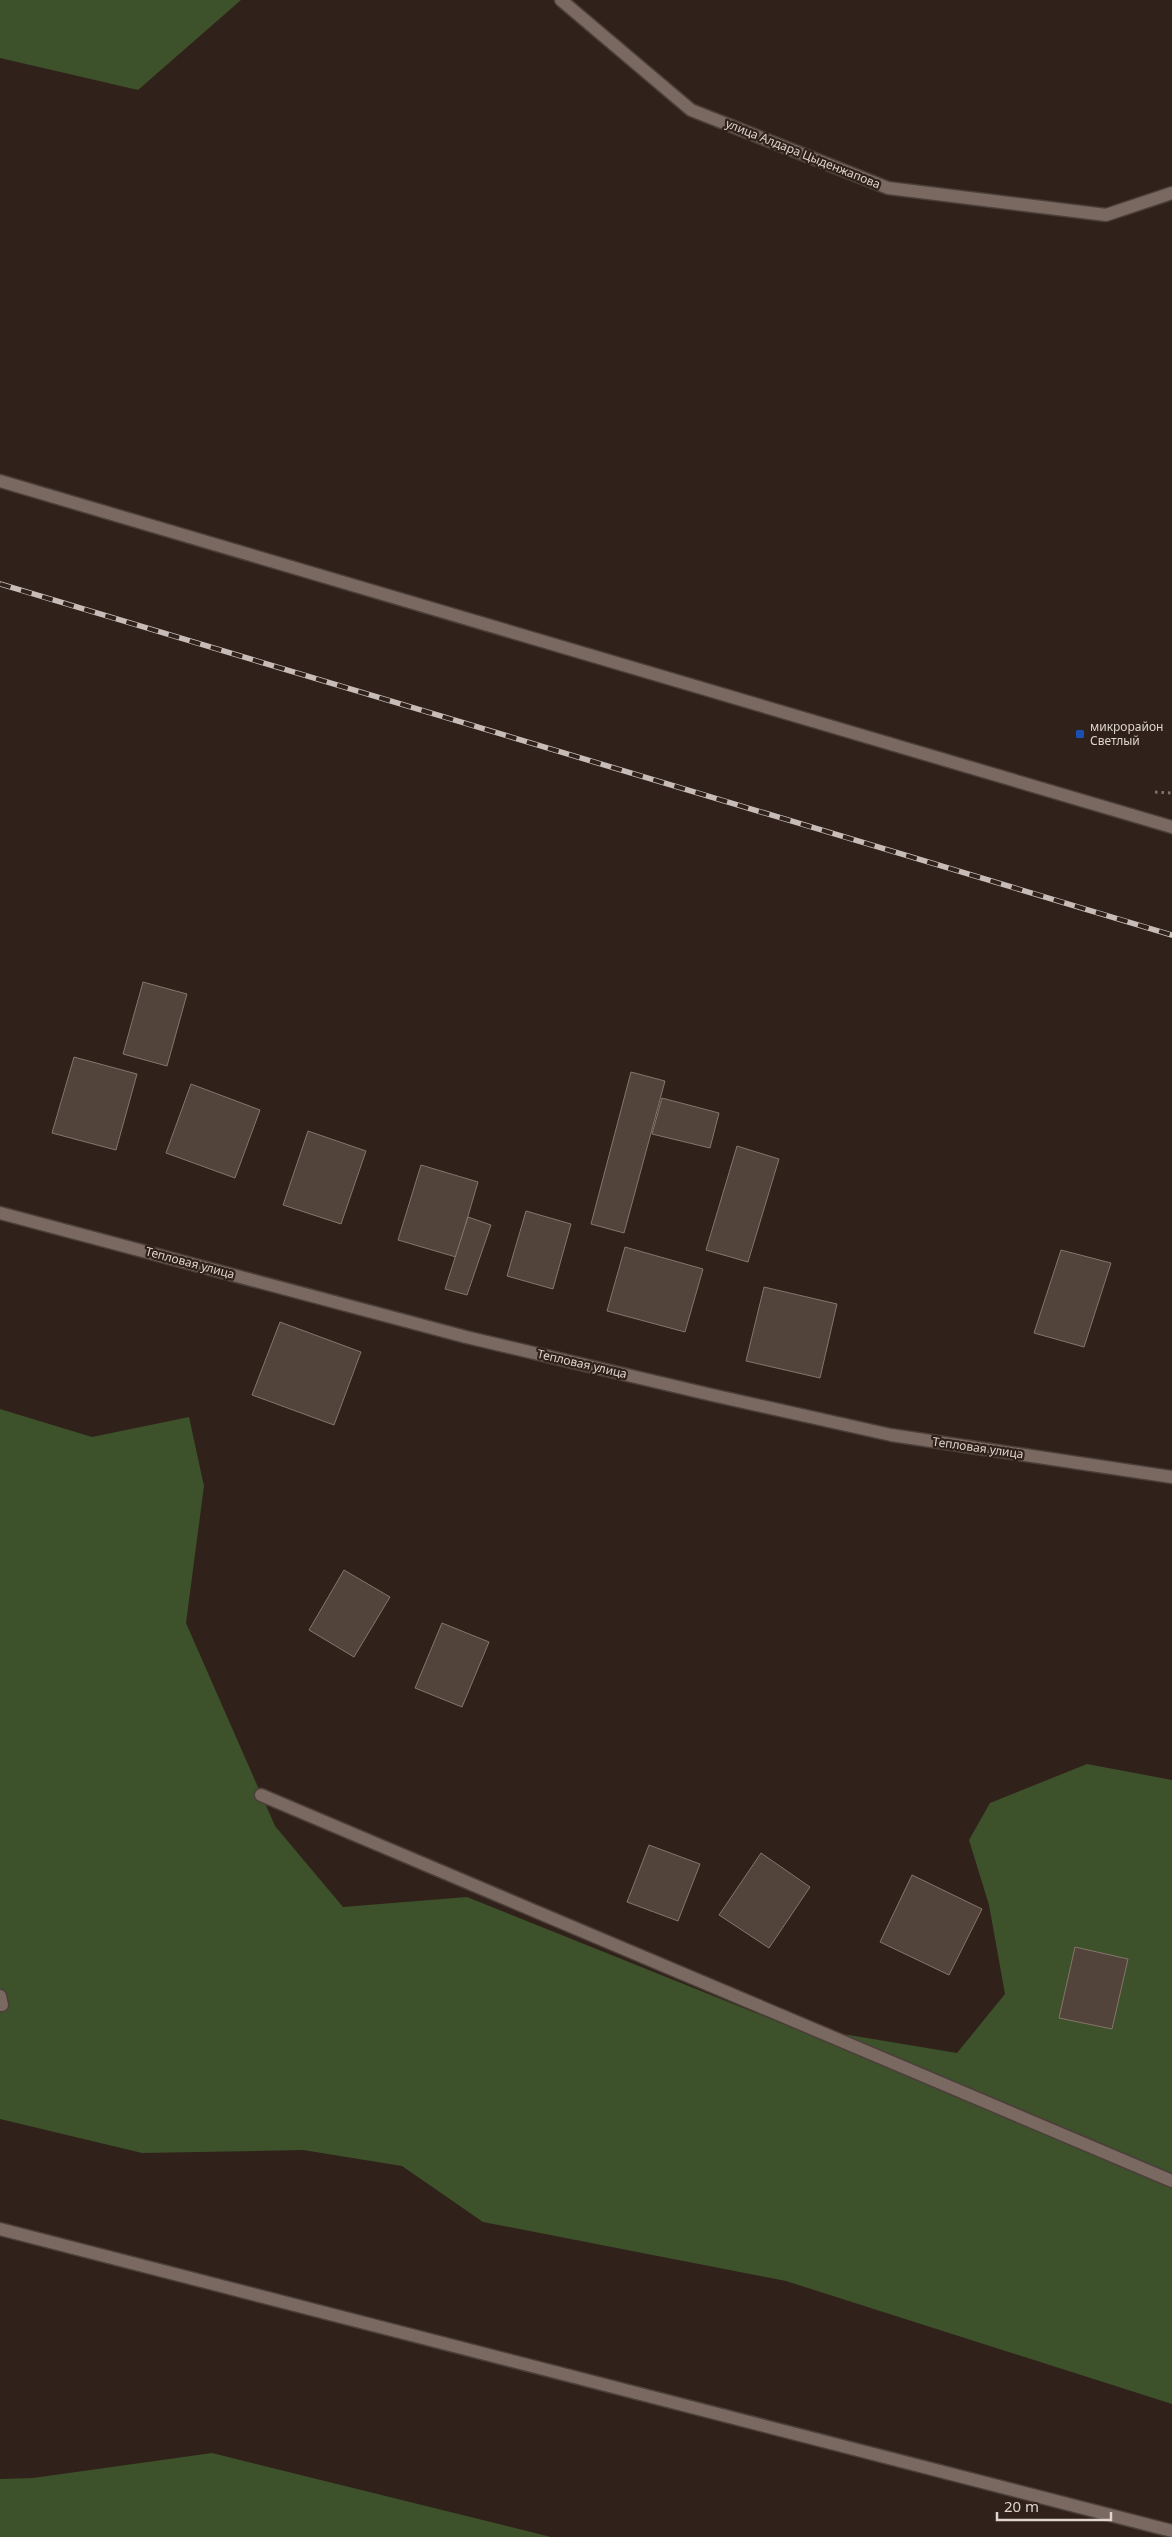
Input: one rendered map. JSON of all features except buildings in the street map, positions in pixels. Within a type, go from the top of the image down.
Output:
[{"type":"street","name":"улица Алдара Цыденжапова","points":[[561,0],[691,110],[888,188],[1106,215],[1172,193]]},
{"type":"street","points":[[0,481],[1172,828]]},
{"type":"street","name":"Тепловая улица","points":[[0,1213],[466,1337],[712,1395],[892,1435],[1172,1477]]},
{"type":"street","points":[[261,1795],[1172,2180]]},
{"type":"street","points":[[0,1996],[2,2005],[0,2005]]},
{"type":"street","points":[[0,2229],[1172,2530]]},
{"type":"path","points":[[1155,792],[1172,793]]},
{"type":"green space","points":[[0,0],[241,0],[138,90],[0,58]]},
{"type":"green space","points":[[0,1409],[92,1437],[189,1417],[204,1486],[186,1623],[275,1826],[343,1907],[467,1897],[783,2024],[957,2053],[1005,1994],[989,1905],[969,1840],[990,1803],[1087,1764],[1172,1780],[1172,2404],[786,2281],[483,2222],[402,2166],[303,2150],[142,2153],[0,2119]]},
{"type":"green space","points":[[212,2453],[551,2537],[0,2537],[0,2479],[33,2478]]},
{"type":"railway","points":[[0,584],[1172,935]]},
{"type":"place","name":"микрорайон Светлый","points":[[1080,734]]}]
